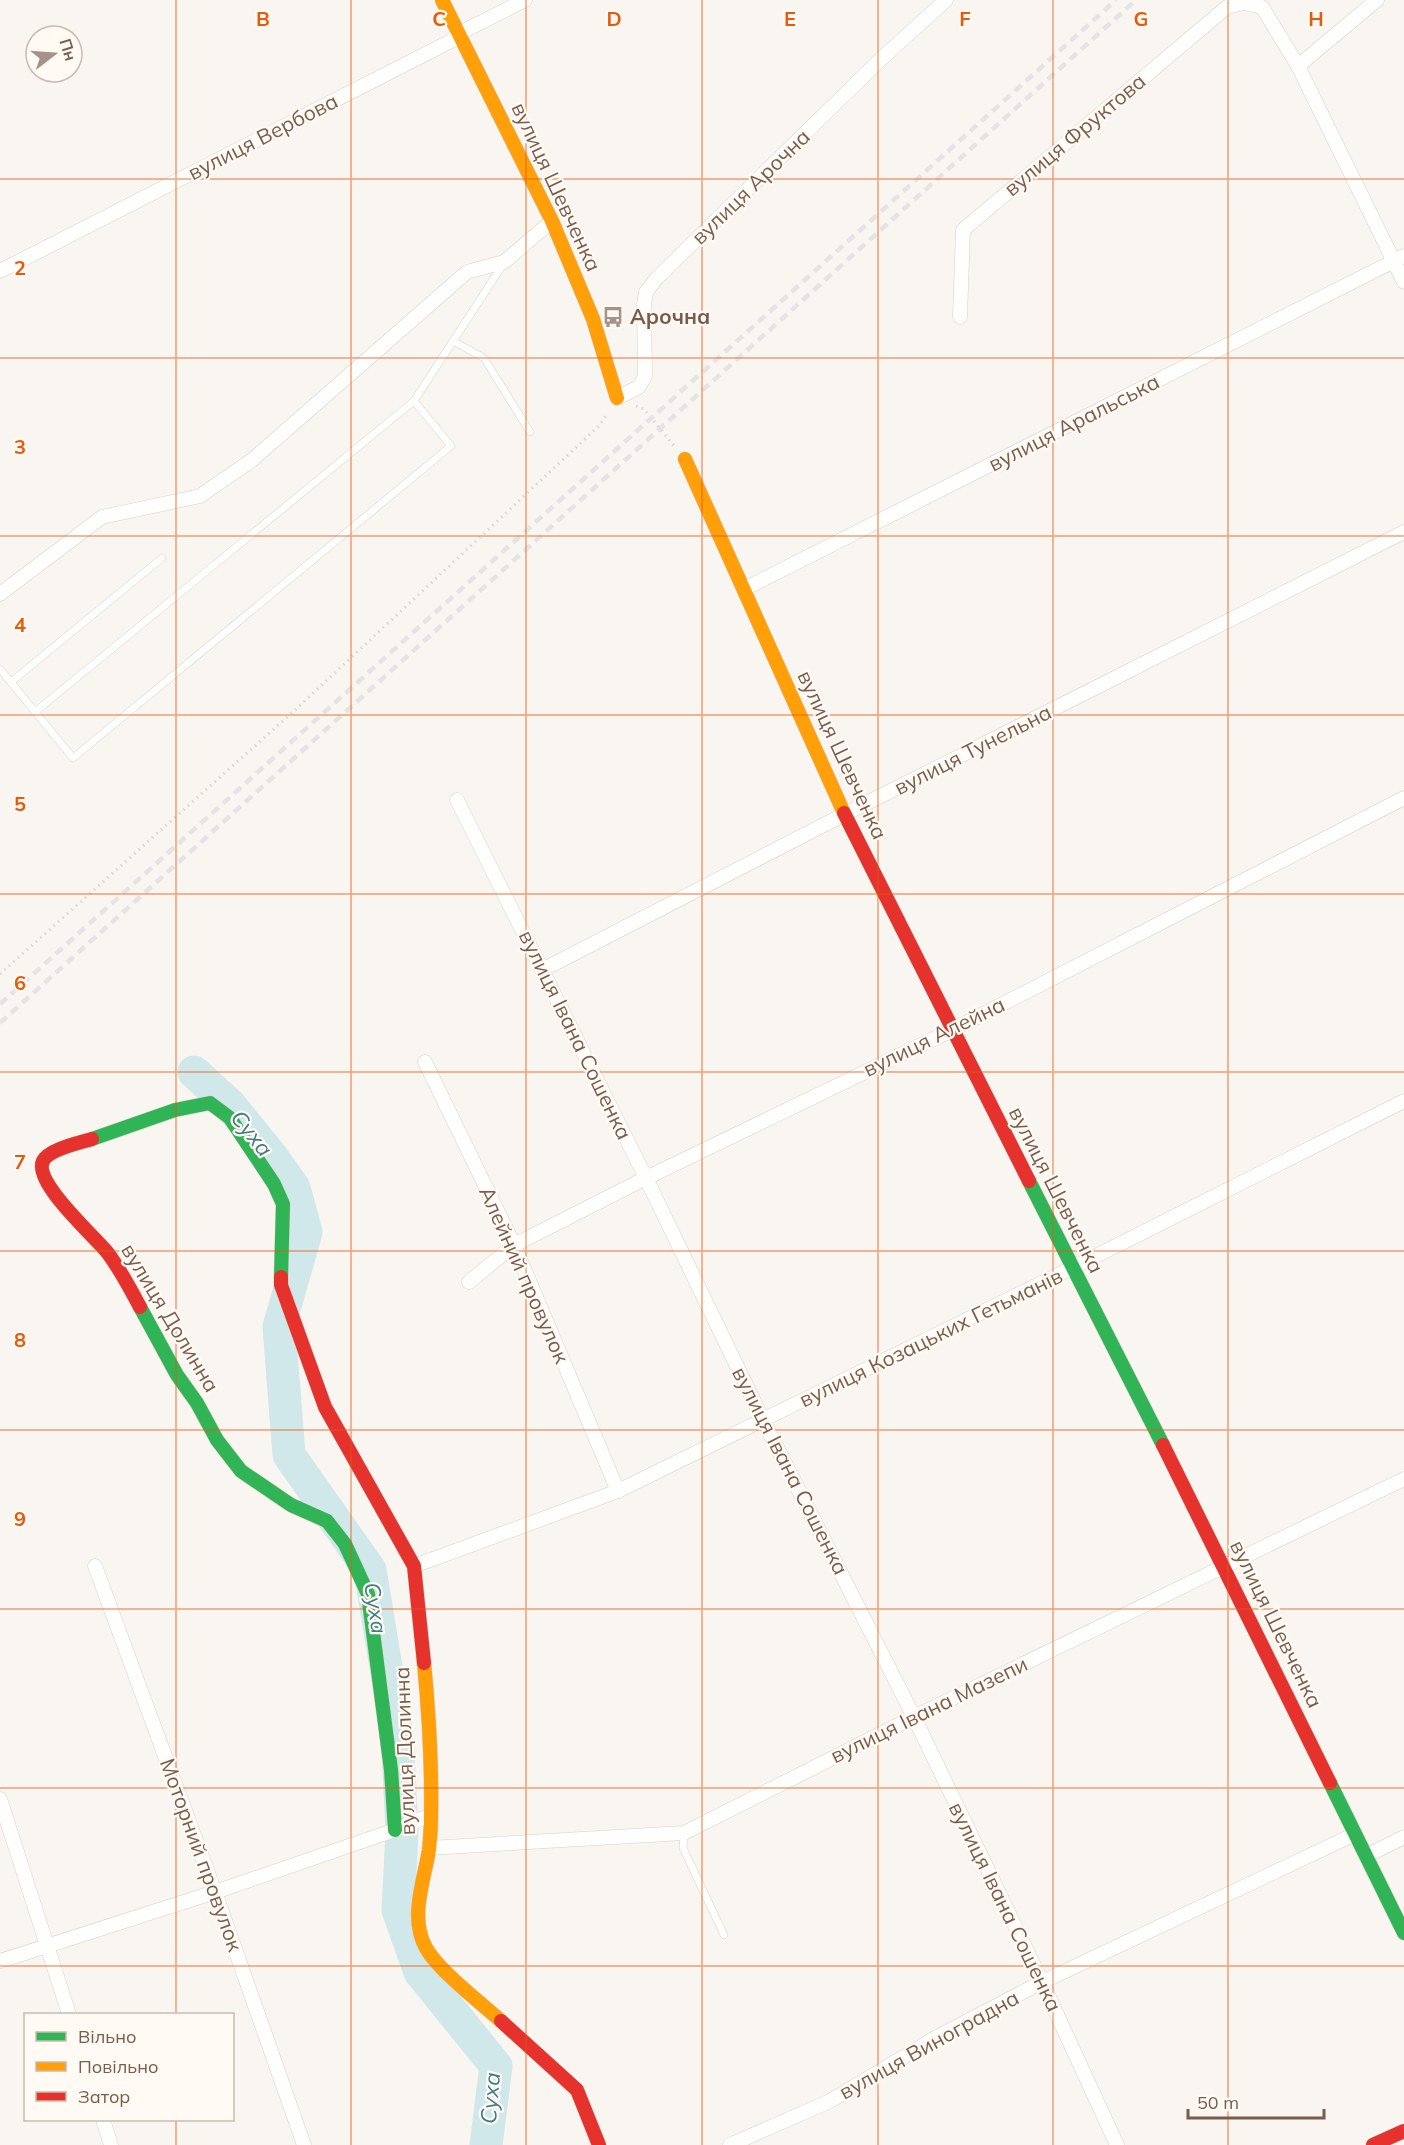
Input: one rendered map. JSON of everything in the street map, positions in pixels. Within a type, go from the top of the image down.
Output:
[{"type":"street","name":"вулиця Шевченка","points":[[442,0],[552,221],[594,320],[617,398]]},
{"type":"street","name":"вулиця Вербова","points":[[0,271],[525,0]]},
{"type":"street","name":"вулиця Арочна","points":[[617,398],[639,387],[645,377],[645,299],[646,292],[657,278],[881,59],[946,0]]},
{"type":"street","points":[[1377,0],[1299,66],[1399,259],[1404,282]]},
{"type":"street","name":"вулиця Фруктова","points":[[960,317],[963,230],[1227,7],[1244,3],[1262,7],[1299,66]]},
{"type":"street","points":[[0,594],[102,517],[200,496],[252,460],[466,272],[504,262],[552,221]]},
{"type":"street","name":"вулиця Аральська","points":[[744,589],[1399,259]]},
{"type":"street","name":"вулиця Шевченка","points":[[685,459],[844,814],[1224,1566],[1404,1933]]},
{"type":"street","name":"вулиця Тунельна","points":[[542,970],[844,814],[1404,532]]},
{"type":"street","name":"вулиця Алейна","points":[[469,1282],[514,1245],[646,1178],[952,1030],[1404,798]]},
{"type":"street","name":"вулиця Івана Сошенка","points":[[457,800],[646,1178],[763,1420],[914,1717],[1042,1982],[1117,2145]]},
{"type":"street","name":"Алейний провулок","points":[[425,1062],[514,1245],[618,1491]]},
{"type":"street","name":"вулиця Козацьких Гетьманів","points":[[414,1566],[618,1491],[1072,1268],[1404,1101]]},
{"type":"street","name":"вулиця Долинна","points":[[395,1830],[391,1770],[368,1593],[345,1544],[327,1521],[291,1505],[241,1471],[217,1440],[197,1403],[177,1375],[122,1272],[51,1190],[41,1171],[43,1161],[50,1153],[175,1110],[210,1103],[230,1118],[274,1184],[283,1204],[282,1285],[325,1407],[414,1566],[428,1707],[429,1848],[418,1903],[425,1947],[435,1962],[577,2090],[599,2145]]},
{"type":"street","name":"вулиця Івана Мазепи","points":[[429,1848],[684,1833],[914,1717],[1404,1479]]},
{"type":"street","name":"Моторний провулок","points":[[95,1566],[215,1892],[304,2145]]},
{"type":"street","points":[[0,1799],[69,2013]]},
{"type":"street","points":[[0,1961],[215,1892],[427,1818]]},
{"type":"street","name":"вулиця Виноградна","points":[[730,2145],[830,2100],[935,2038],[1042,1982],[1356,1834]]},
{"type":"street","points":[[1366,1856],[1404,1837]]},
{"type":"street","points":[[103,2121],[111,2145]]},
{"type":"street","points":[[1373,2145],[1404,2131]]},
{"type":"lane","points":[[35,712],[414,401],[504,262]]},
{"type":"lane","points":[[453,341],[484,358],[530,432]]},
{"type":"lane","points":[[0,669],[73,758],[451,446],[414,401]]},
{"type":"lane","points":[[11,682],[162,558]]},
{"type":"lane","points":[[684,1833],[683,1848],[724,1935]]},
{"type":"path","points":[[0,974],[294,711],[582,443],[599,426],[617,398],[644,409],[685,459]]},
{"type":"waterway","name":"Суха","points":[[194,1072],[230,1105],[273,1158],[294,1188],[306,1232],[279,1327],[289,1455],[370,1570],[397,1734],[402,1832],[398,1910],[420,1972],[496,2066],[486,2145]]},
{"type":"railway","points":[[0,1004],[1116,0]]},
{"type":"railway","points":[[0,1023],[1136,0]]},
{"type":"traffic: fast","points":[[92,1139],[175,1110],[210,1103],[230,1118],[274,1184],[283,1204],[281,1277]]},
{"type":"traffic: fast","points":[[1029,1181],[1163,1445]]},
{"type":"traffic: fast","points":[[140,1307],[177,1375],[197,1403],[217,1440],[241,1471],[291,1505],[327,1521],[345,1544],[368,1594],[391,1770],[395,1830]]},
{"type":"traffic: fast","points":[[1330,1783],[1404,1933]]},
{"type":"traffic: slow","points":[[442,0],[552,221],[593,319],[617,398]]},
{"type":"traffic: slow","points":[[685,459],[844,813]]},
{"type":"traffic: slow","points":[[424,1663],[430,1741],[431,1818],[429,1850],[419,1899],[421,1936],[426,1948],[440,1966],[501,2021]]},
{"type":"traffic: jam","points":[[844,813],[1029,1181]]},
{"type":"traffic: jam","points":[[92,1139],[51,1153],[43,1161],[42,1170],[55,1195],[112,1258],[140,1307]]},
{"type":"traffic: jam","points":[[281,1277],[281,1285],[325,1407],[414,1566],[424,1663]]},
{"type":"traffic: jam","points":[[1163,1445],[1330,1783]]},
{"type":"traffic: jam","points":[[501,2021],[577,2090],[599,2145]]},
{"type":"traffic: jam","points":[[1373,2145],[1404,2131]]},
{"type":"place","name":"Арочна","points":[[613,317]]}]
